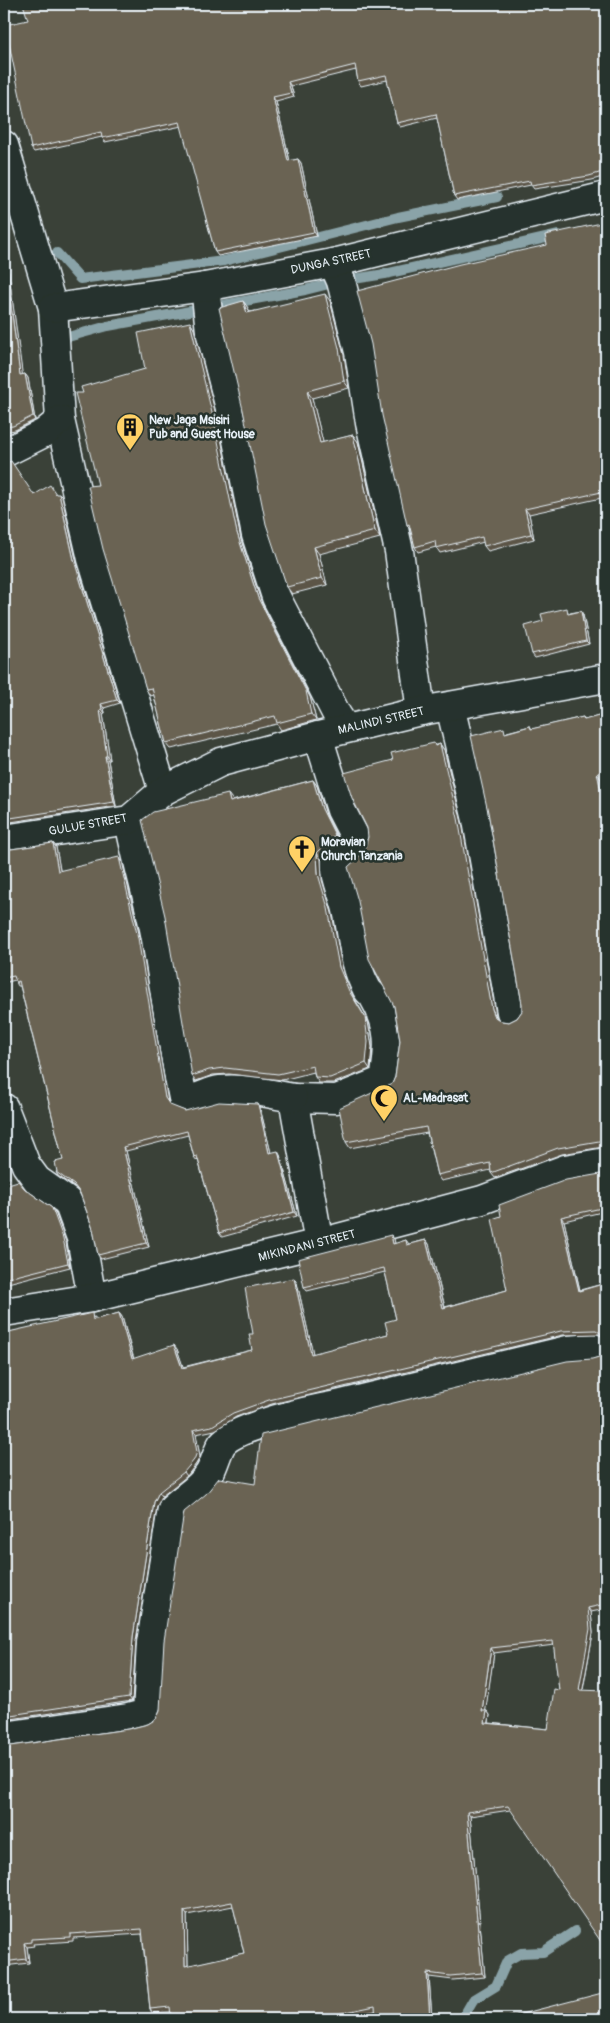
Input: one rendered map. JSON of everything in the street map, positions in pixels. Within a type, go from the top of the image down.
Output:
[{"type":"street","points":[[4,145],[53,308],[60,420],[92,559],[163,791]]},
{"type":"street","name":"DUNGA STREET","points":[[53,308],[205,287],[332,263],[606,196]]},
{"type":"street","points":[[332,263],[340,281],[359,352],[370,423],[399,551],[421,711]]},
{"type":"street","points":[[205,287],[210,331],[233,420],[256,535],[276,597],[337,715],[342,724],[348,728]]},
{"type":"street","points":[[4,453],[44,433],[60,420]]},
{"type":"street","name":"MALINDI STREET","points":[[163,791],[221,762],[348,728],[421,711],[606,678]]},
{"type":"street","points":[[450,706],[477,820],[511,1012]]},
{"type":"street","points":[[129,820],[156,938],[172,1026],[173,1054],[183,1098],[190,1099],[217,1090],[250,1089],[293,1098],[337,1099],[384,1080],[390,1044],[380,1010],[366,988],[359,969],[349,930],[347,910],[335,866],[356,848],[357,841],[340,806],[318,736]]},
{"type":"street","name":"GULUE STREET","points":[[4,839],[129,820],[163,791]]},
{"type":"street","points":[[293,1098],[319,1243]]},
{"type":"street","points":[[4,1108],[26,1165],[37,1180],[68,1202],[81,1238],[92,1298]]},
{"type":"street","name":"MIKINDANI STREET","points":[[4,1312],[92,1298],[319,1243],[482,1200],[565,1169],[606,1162]]},
{"type":"street","points":[[4,1736],[128,1718],[147,1713],[149,1704],[147,1688],[150,1643],[172,1508],[197,1489],[210,1473],[223,1443],[246,1429],[310,1410],[337,1406],[568,1350],[593,1348]]},
{"type":"building","points":[[23,4],[606,4],[606,171],[589,176],[531,185],[530,181],[454,196],[436,114],[397,123],[386,75],[358,81],[355,65],[288,82],[291,93],[273,97],[288,161],[298,159],[314,232],[215,252],[180,122],[102,138],[101,132],[31,148],[5,25],[28,20]]},
{"type":"building","points":[[606,222],[606,491],[525,509],[531,534],[484,546],[482,537],[436,548],[435,541],[415,547],[409,524],[407,525],[382,415],[371,344],[357,291],[460,264],[547,245],[545,235]]},
{"type":"building","points":[[4,253],[20,375],[25,374],[33,416],[13,426],[4,427]]},
{"type":"building","points":[[325,294],[339,348],[344,381],[307,391],[320,443],[353,435],[375,531],[314,547],[322,578],[287,587],[266,524],[243,410],[219,308],[243,301],[247,313]]},
{"type":"building","points":[[190,322],[213,417],[237,533],[258,598],[306,691],[311,714],[277,723],[275,716],[166,743],[152,688],[146,689],[103,549],[88,486],[98,485],[75,393],[83,393],[81,387],[145,369],[138,333]]},
{"type":"building","points":[[11,461],[34,495],[50,485],[56,494],[59,494],[74,560],[117,700],[101,704],[102,709],[100,710],[107,756],[105,756],[114,802],[4,819],[4,464]]},
{"type":"building","points":[[567,608],[568,614],[581,611],[586,641],[532,654],[525,626],[543,621],[541,614]]},
{"type":"building","points":[[606,714],[606,770],[597,773],[606,812],[606,1142],[599,1141],[558,1148],[491,1173],[490,1163],[437,1175],[426,1127],[346,1142],[339,1108],[392,1084],[395,1077],[400,1041],[394,1006],[369,959],[358,901],[348,867],[363,853],[368,837],[367,828],[352,798],[344,773],[393,760],[391,753],[434,743],[435,746],[440,744],[458,818],[492,1009],[495,1017],[501,1021],[509,1022],[517,1018],[522,1011],[522,1004],[488,812],[471,736],[504,728],[505,733],[530,726],[531,729],[583,717],[584,720]]},
{"type":"building","points":[[313,780],[322,809],[335,835],[317,853],[318,874],[328,908],[339,967],[349,991],[365,1017],[368,1042],[366,1063],[330,1078],[315,1077],[313,1066],[278,1074],[225,1068],[209,1070],[192,1076],[165,916],[142,820],[153,812],[228,794],[230,802]]},
{"type":"building","points":[[53,843],[58,871],[119,857],[138,938],[165,1098],[170,1105],[185,1111],[219,1102],[258,1104],[269,1153],[278,1151],[294,1212],[219,1233],[197,1156],[194,1157],[187,1131],[123,1147],[146,1243],[98,1255],[93,1229],[80,1193],[74,1185],[56,1172],[55,1162],[63,1160],[19,981],[16,982],[14,976],[4,978],[4,850]]},
{"type":"building","points":[[4,1166],[8,1184],[18,1181],[25,1189],[52,1208],[63,1238],[68,1263],[4,1279]]},
{"type":"building","points":[[606,1173],[606,1207],[561,1217],[579,1291],[606,1283],[606,1342],[603,1335],[596,1330],[561,1331],[269,1400],[233,1413],[212,1426],[193,1430],[197,1452],[194,1460],[184,1472],[159,1492],[154,1502],[133,1637],[129,1697],[4,1716],[4,1333],[92,1313],[93,1320],[119,1313],[132,1359],[174,1345],[182,1368],[252,1350],[249,1334],[253,1334],[245,1288],[294,1278],[311,1354],[388,1334],[385,1322],[396,1319],[384,1268],[304,1287],[298,1259],[391,1235],[393,1244],[406,1240],[407,1245],[426,1240],[443,1308],[507,1290],[492,1219],[501,1216],[499,1205],[566,1180]]},
{"type":"building","points":[[606,1342],[606,1571],[604,1572],[606,1604],[588,1608],[590,1629],[579,1690],[606,1691],[606,1949],[508,1806],[467,1812],[482,1973],[450,1976],[427,1973],[430,2019],[376,2019],[375,2006],[313,2019],[174,2019],[171,2016],[170,2007],[150,2009],[142,1929],[70,1934],[70,1937],[31,1939],[31,1942],[24,1943],[26,1959],[4,1962],[4,1747],[128,1729],[148,1724],[156,1719],[160,1710],[164,1641],[184,1512],[206,1494],[219,1478],[255,1484],[261,1435],[567,1361],[592,1359],[599,1357],[604,1351]],"holes":[[[553,1641],[559,1690],[554,1689],[548,1729],[485,1723],[487,1711],[482,1711],[491,1648]],[[232,1902],[244,1953],[185,1966],[184,1911]]]},
{"type":"building","points":[[606,1992],[606,2019],[502,2019]]},
{"type":"waterway","points":[[57,253],[80,279],[224,261],[398,217],[497,197]]},
{"type":"waterway","points":[[57,340],[108,326],[385,274],[559,235]]},
{"type":"waterway","points":[[462,2019],[473,2000],[496,1986],[507,1961],[521,1953],[543,1952],[575,1931]]},
{"type":"place","name":"New Jaga Msisiri Pub and Guest House","points":[[130,451]]},
{"type":"place","name":"Moravian Church Tanzania","points":[[302,873]]},
{"type":"place","name":"AL-Madrasat","points":[[384,1122]]}]
